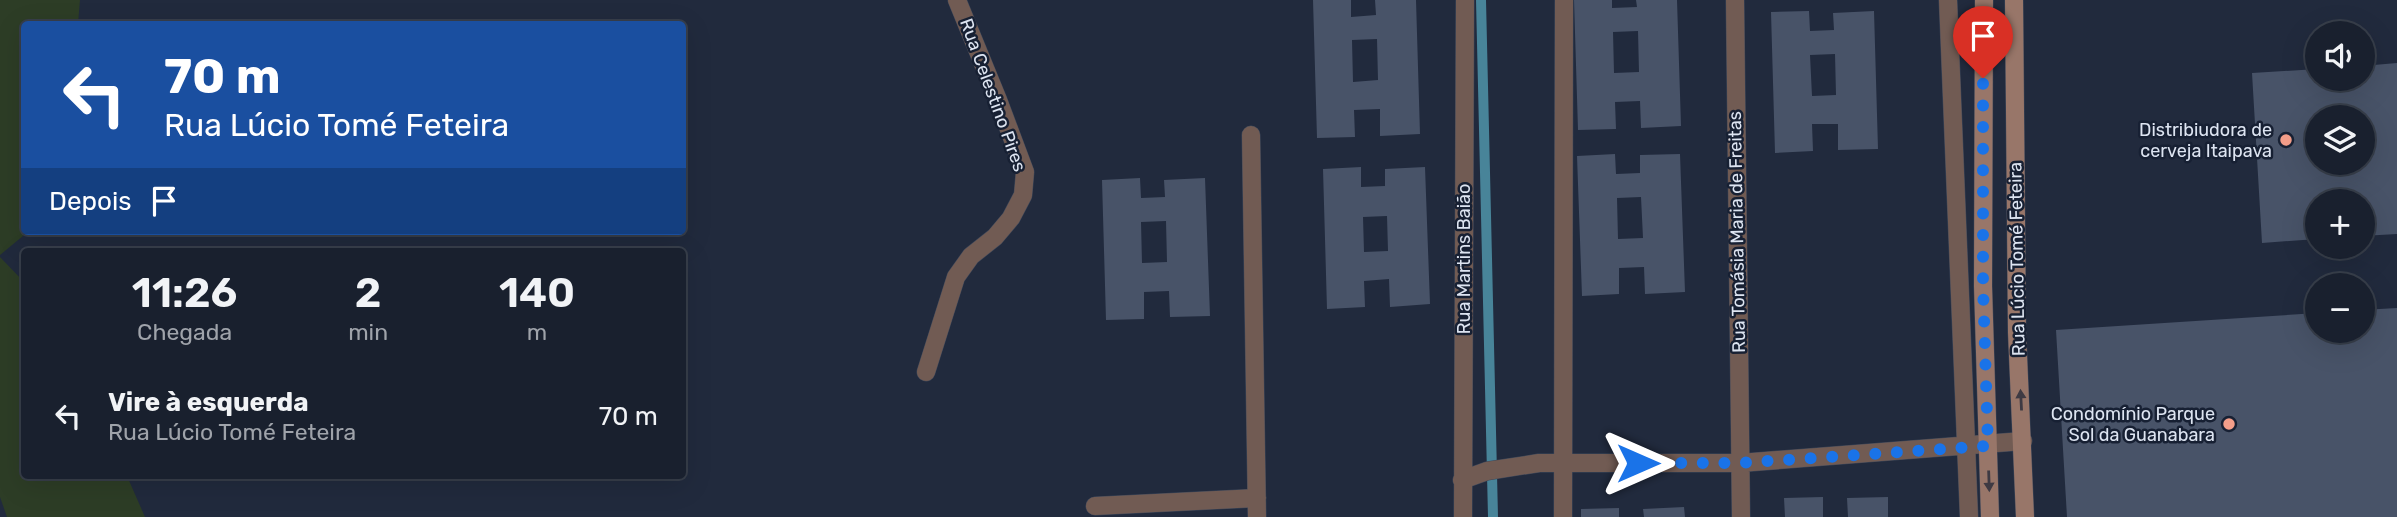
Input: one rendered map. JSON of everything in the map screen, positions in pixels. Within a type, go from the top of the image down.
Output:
[{"type":"main road","name":"Rua Lúcio Tomé Feteira","points":[[1984,0],[1983,286],[1990,517]]},
{"type":"main road","name":"Rua Lúcio Tomé Feteira","points":[[2014,0],[2017,332],[2025,517]]},
{"type":"street","name":"Rua Celestino Pires","points":[[926,372],[957,277],[971,256],[995,237],[1011,218],[1023,195],[1024,172],[957,0]]},
{"type":"street","name":"Rua Martins Baião","points":[[1463,517],[1465,0]]},
{"type":"street","points":[[1563,517],[1561,462],[1564,0]]},
{"type":"street","name":"Rua Tomásia Maria de Freitas","points":[[1735,0],[1741,517]]},
{"type":"street","points":[[1948,0],[1969,517]]},
{"type":"street","points":[[1251,135],[1257,517]]},
{"type":"street","points":[[1462,480],[1487,471],[1539,463],[1740,463],[1988,446],[2023,441]]},
{"type":"street","points":[[1095,506],[1257,498]]},
{"type":"green space","points":[[0,0],[80,0],[78,21],[21,21],[21,235],[24,235],[0,255]]},
{"type":"green space","points":[[0,257],[21,279],[21,479],[128,479],[145,517],[7,517],[0,497]]},
{"type":"building","points":[[1313,0],[1351,0],[1351,17],[1376,15],[1375,0],[1416,0],[1420,134],[1380,136],[1380,109],[1354,110],[1355,137],[1317,138]],"holes":[[[1377,39],[1378,80],[1353,82],[1352,40]]]},
{"type":"building","points":[[1574,0],[1612,0],[1612,8],[1637,7],[1636,0],[1677,0],[1681,126],[1641,128],[1640,101],[1615,102],[1616,129],[1578,130]],"holes":[[[1638,31],[1639,72],[1614,73],[1613,32]]]},
{"type":"building","points":[[1809,11],[1810,31],[1834,30],[1833,13],[1874,11],[1878,149],[1838,150],[1838,124],[1812,124],[1813,151],[1775,153],[1771,12]],"holes":[[[1835,54],[1836,95],[1812,96],[1810,55]]]},
{"type":"building","name":"Distribiudora de cerveja Itaipava","points":[[2397,63],[2397,234],[2375,235],[2375,189],[2305,189],[2305,240],[2262,243],[2252,73],[2305,70],[2305,91],[2375,91],[2375,65]]},
{"type":"building","points":[[1615,154],[1616,174],[1640,173],[1640,155],[1680,154],[1685,292],[1645,294],[1644,267],[1619,268],[1619,294],[1582,296],[1577,156]],"holes":[[[1641,197],[1643,238],[1618,239],[1617,198]]]},
{"type":"building","points":[[1361,167],[1361,187],[1385,186],[1385,169],[1425,167],[1430,304],[1390,307],[1389,279],[1364,281],[1365,307],[1327,309],[1323,169]],"holes":[[[1387,216],[1388,251],[1364,252],[1363,217]]]},
{"type":"building","points":[[1140,178],[1141,198],[1165,197],[1164,180],[1205,178],[1210,316],[1170,317],[1169,291],[1144,292],[1144,319],[1106,320],[1102,180]],"holes":[[[1166,221],[1167,262],[1142,263],[1141,222]]]},
{"type":"building","name":"Condomínio Parque Sol da Guanabara","points":[[2397,308],[2397,517],[2067,517],[2056,330],[2305,314],[2305,343],[2375,343],[2375,309]]},
{"type":"building","points":[[1823,497],[1823,517],[1785,517],[1784,498]]},
{"type":"building","points":[[1888,497],[1888,517],[1848,517],[1847,498]]},
{"type":"building","points":[[1684,507],[1685,517],[1644,517],[1643,509]]},
{"type":"building","points":[[1619,508],[1619,517],[1581,517],[1581,509]]},
{"type":"waterway","points":[[1481,0],[1493,517]]},
{"type":"place","name":"Distribiudora de cerveja Itaipava","points":[[2286,140]]},
{"type":"place","name":"Condomínio Parque Sol da Guanabara","points":[[2229,424]]},
{"type":"route","points":[[1638,463],[1740,463],[1988,446],[1983,286],[1983,78]]}]
